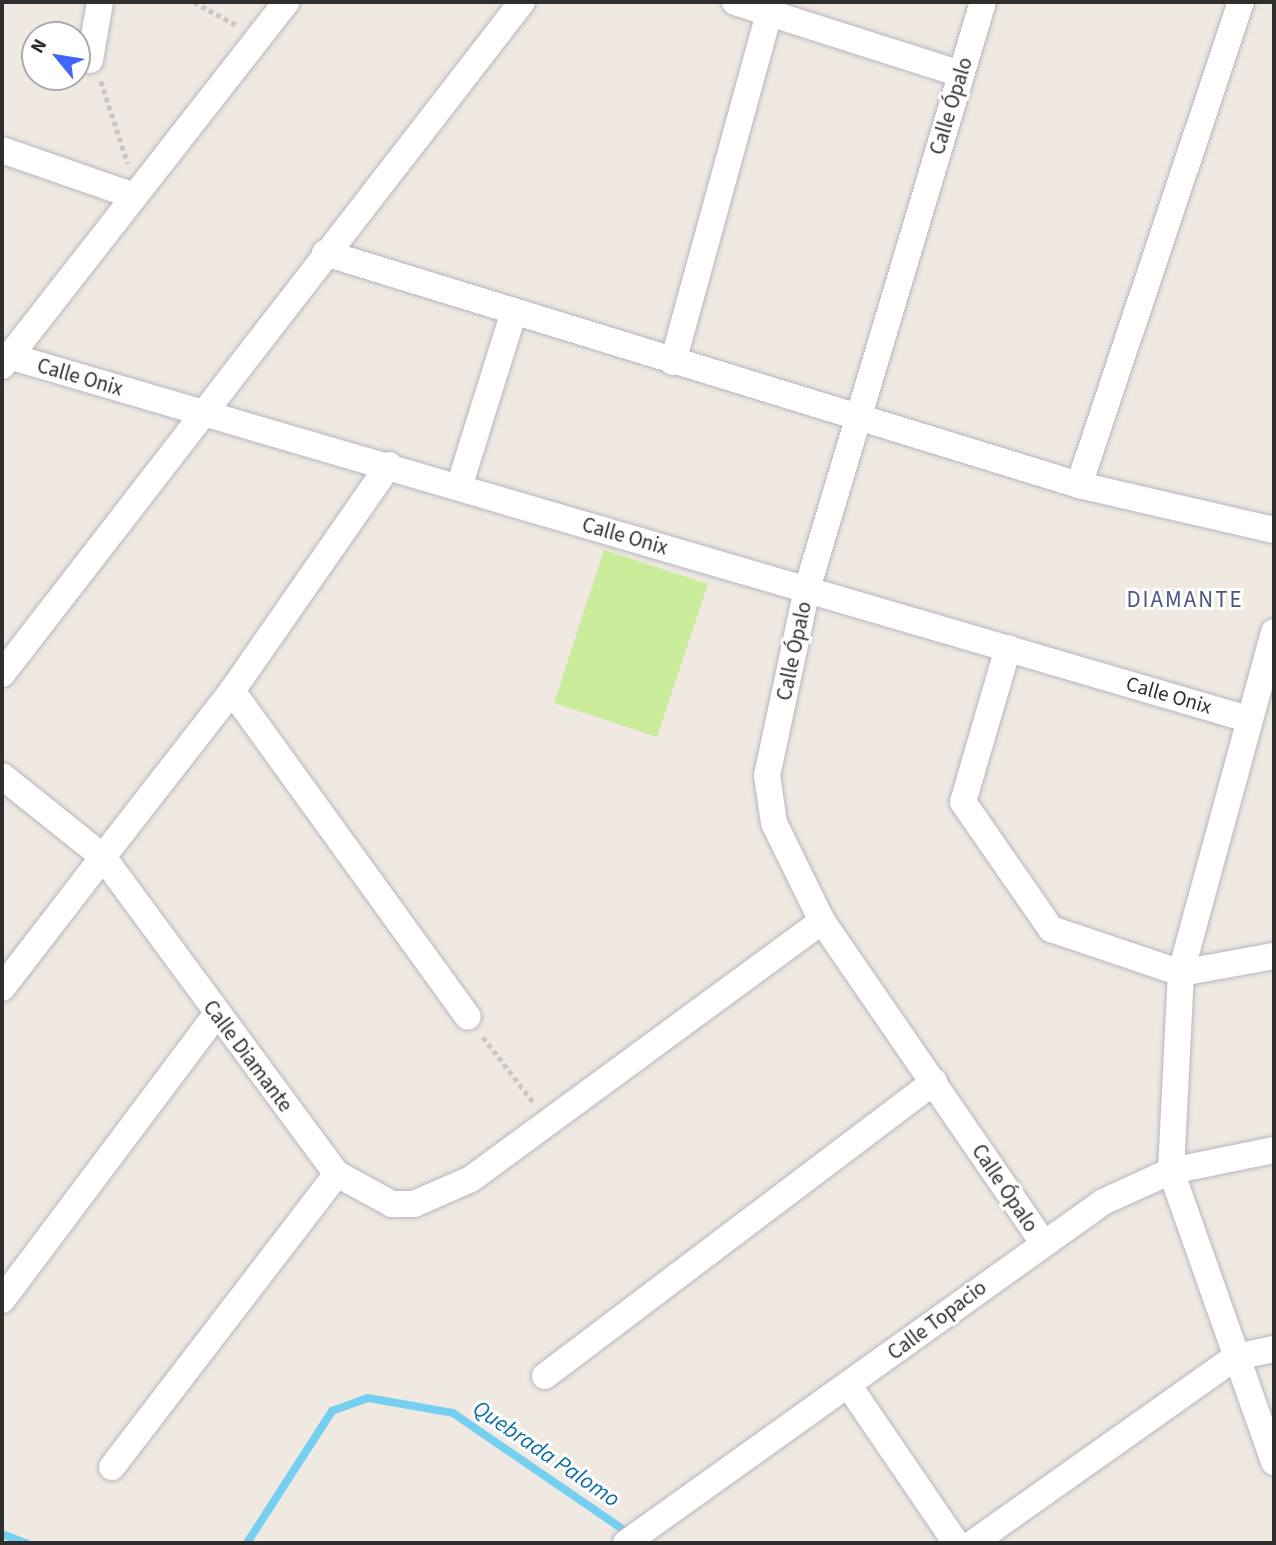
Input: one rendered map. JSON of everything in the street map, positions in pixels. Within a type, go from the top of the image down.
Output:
[{"type":"street","points":[[91,54],[100,2]]},
{"type":"street","points":[[4,359],[286,2]]},
{"type":"street","points":[[2,674],[325,253],[522,2]]},
{"type":"street","points":[[735,2],[960,74]]},
{"type":"street","name":"Calle Ópalo","points":[[983,2],[807,589],[767,775],[788,860],[822,922],[1043,1243]]},
{"type":"street","points":[[1079,485],[1241,2]]},
{"type":"street","points":[[673,362],[769,13]]},
{"type":"street","points":[[2,150],[139,190]]},
{"type":"street","points":[[325,253],[858,420],[1079,485],[1274,530]]},
{"type":"street","points":[[459,487],[514,312]]},
{"type":"street","name":"Calle Onix","points":[[4,359],[389,466],[1248,719]]},
{"type":"street","points":[[2,988],[232,691],[389,466]]},
{"type":"street","points":[[1274,632],[1265,696],[1248,719],[1181,972],[1171,1171],[1274,1462]]},
{"type":"street","points":[[1008,648],[963,802],[1051,929],[1181,972],[1274,956]]},
{"type":"street","points":[[232,691],[467,1017]]},
{"type":"street","name":"Calle Diamante","points":[[2,776],[103,857],[337,1174],[360,1192],[414,1204],[471,1179],[822,922]]},
{"type":"street","points":[[2,1300],[217,1014]]},
{"type":"street","points":[[545,1376],[934,1082]]},
{"type":"street","name":"Calle Topacio","points":[[626,1543],[1103,1202],[1171,1171],[1274,1150]]},
{"type":"street","points":[[111,1467],[337,1174]]},
{"type":"street","points":[[973,1543],[1236,1357],[1274,1349]]},
{"type":"street","points":[[849,1386],[956,1543]]},
{"type":"path","points":[[194,2],[258,37]]},
{"type":"path","points":[[91,62],[107,93],[119,153],[139,190]]},
{"type":"path","points":[[467,1017],[549,1122]]},
{"type":"green space","points":[[604,550],[708,584],[657,737],[554,703]]},
{"type":"waterway","name":"Quebrada Palomo","points":[[247,1543],[332,1411],[368,1398],[453,1413],[631,1535]]},
{"type":"waterway","name":"Quebrada Palomo","points":[[2,1534],[26,1543]]},
{"type":"district","name":"DIAMANTE","points":[[1185,600]]}]
